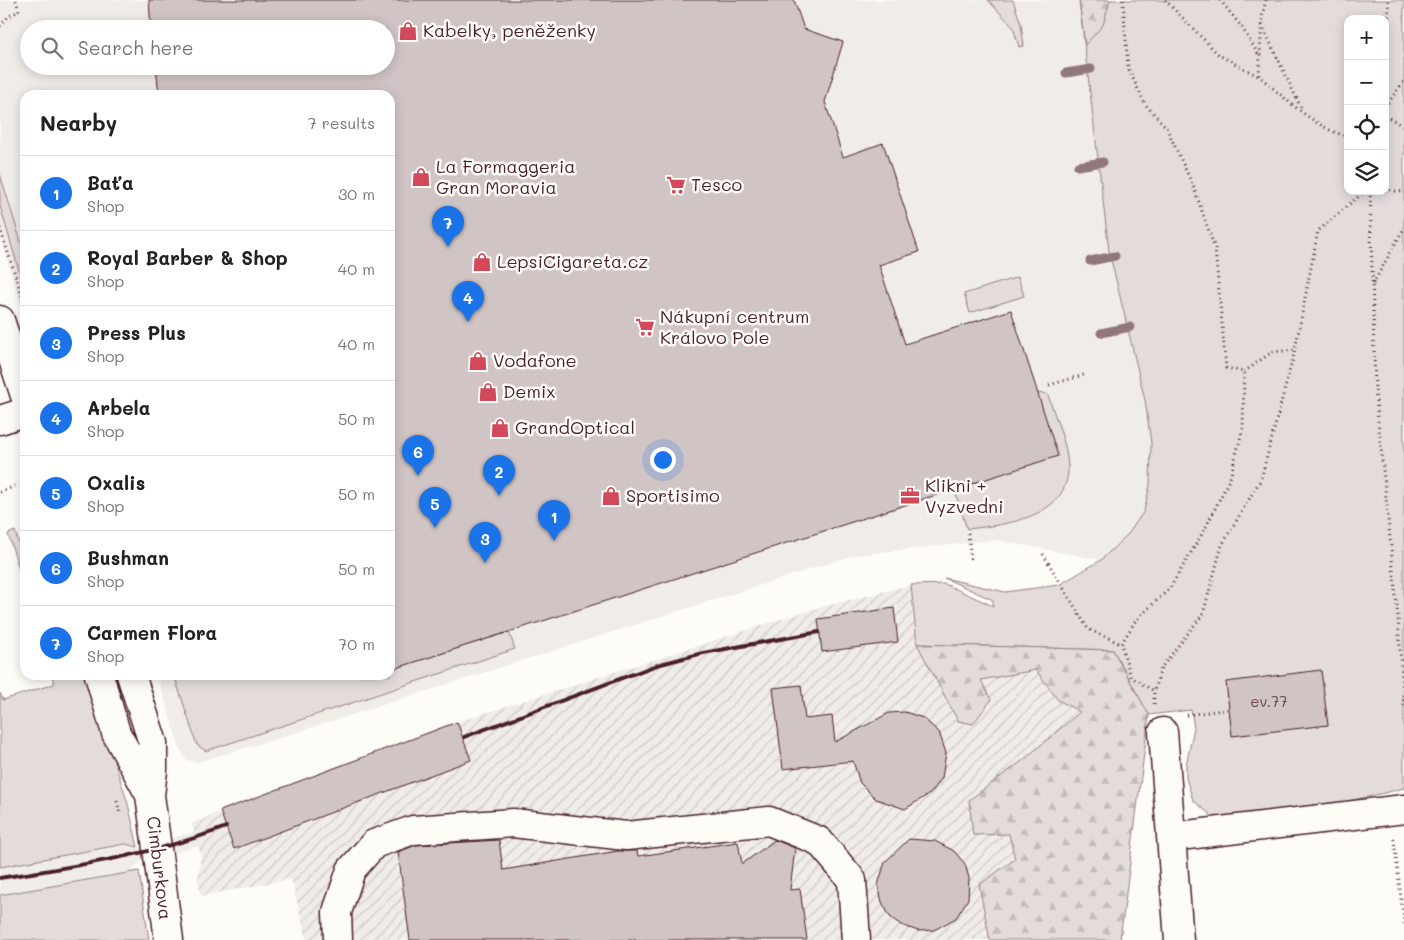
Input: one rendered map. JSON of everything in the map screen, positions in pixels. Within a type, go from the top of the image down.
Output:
[{"type":"street","points":[[0,320],[20,381]]},
{"type":"street","points":[[0,420],[20,414]]},
{"type":"street","name":"Cimburkova","points":[[100,680],[116,733],[131,764],[150,795]]},
{"type":"street","name":"Cimburkova","points":[[134,680],[152,743],[153,770],[150,795],[169,940]]},
{"type":"street","points":[[1163,732],[1179,940]]},
{"type":"street","points":[[1171,837],[1404,809]]},
{"type":"street","points":[[338,940],[337,912],[351,870],[374,844],[413,830],[513,823],[626,836],[769,822],[819,840],[852,880],[856,940]]},
{"type":"path","points":[[0,26],[9,16],[19,11],[16,0]]},
{"type":"path","points":[[1123,0],[1128,68],[1145,104],[1166,127],[1194,188],[1215,249],[1226,368],[1244,372],[1272,352],[1295,350]]},
{"type":"path","points":[[1165,0],[1219,55],[1258,76],[1304,113],[1344,135]]},
{"type":"path","points":[[1220,0],[1241,26],[1260,57]]},
{"type":"path","points":[[1258,76],[1266,0]]},
{"type":"path","points":[[1388,0],[1389,15]]},
{"type":"path","points":[[1262,24],[1304,113]]},
{"type":"path","points":[[1386,105],[1404,81]]},
{"type":"path","points":[[1389,118],[1404,127]]},
{"type":"path","points":[[1389,190],[1404,192]]},
{"type":"path","points":[[1229,709],[1179,716],[1163,732],[1153,711],[1154,691],[1162,668],[1202,614],[1222,545],[1261,479],[1295,350],[1318,231],[1360,195]]},
{"type":"path","points":[[1370,195],[1375,390],[1398,617],[1404,709]]},
{"type":"path","points":[[0,228],[20,290]]},
{"type":"path","points":[[1372,286],[1404,228]]},
{"type":"path","points":[[1121,644],[1136,620],[1170,588],[1205,529],[1230,478],[1244,428],[1244,372]]},
{"type":"path","points":[[1049,385],[1087,374]]},
{"type":"path","points":[[0,492],[16,486]]},
{"type":"path","points":[[968,534],[971,560]]},
{"type":"path","points":[[1043,554],[1088,629],[1121,644],[1131,677],[1154,691]]},
{"type":"path","points":[[1394,842],[1404,924]]},
{"type":"shaded area","name":"Nákupní centrum Královo Pole","points":[[0,0],[1079,0],[1109,251],[1145,400],[1151,443],[1150,485],[1144,511],[1129,533],[1101,560],[996,540],[855,555],[272,740],[197,762],[187,760],[180,749],[159,680],[395,680],[395,90],[20,90],[20,301],[0,237]]},
{"type":"shaded area","points":[[911,585],[917,644],[1113,650],[1083,940],[307,940],[291,879],[201,896],[198,879],[201,856],[192,823],[457,722],[813,609]]},
{"type":"shaded area","points":[[195,832],[198,846],[140,862],[131,872],[0,895],[0,867],[125,844],[138,847]]},
{"type":"green space","points":[[988,0],[1013,0],[1021,24],[1024,46],[1019,47],[1013,27]]},
{"type":"green space","points":[[1079,0],[1404,0],[1404,788],[1285,812],[1213,817],[1193,800],[1186,778],[1186,765],[1194,728],[1191,710],[1149,715],[1113,650],[917,644],[911,585],[945,584],[993,606],[993,600],[944,578],[1005,592],[1059,585],[1101,560],[1129,533],[1144,511],[1150,485],[1151,443],[1145,400],[1109,251]]},
{"type":"green space","points":[[1079,0],[1110,0],[1103,25],[1085,45]]},
{"type":"green space","points":[[0,174],[20,239],[20,274],[0,206]]},
{"type":"green space","points":[[1018,277],[1024,296],[970,313],[964,294]]},
{"type":"green space","points":[[1044,393],[1048,395],[1063,439],[1068,466],[1066,483],[1058,497],[1047,508],[1032,516],[999,525],[967,529],[954,489],[1037,394]]},
{"type":"green space","points":[[15,531],[20,546],[20,572],[8,534]]},
{"type":"green space","points":[[509,632],[515,649],[206,751],[197,745],[176,680],[395,680],[395,667],[396,668]]},
{"type":"green space","points":[[917,644],[1113,650],[1149,715],[1120,940],[990,940],[979,885],[1015,859],[1009,834],[973,835],[969,800],[1022,761],[1080,712],[1058,700],[1036,670],[981,680],[991,700],[973,724],[958,721]]},
{"type":"green space","points":[[53,680],[89,680],[128,804],[138,847],[125,844],[0,867],[0,693],[3,700],[54,684]]},
{"type":"green space","points":[[113,680],[123,680],[132,709],[135,741],[132,741]]},
{"type":"green space","points":[[139,871],[149,940],[0,940],[0,895]]},
{"type":"building","name":"Nákupní centrum Královo Pole","points":[[149,0],[794,0],[804,29],[843,42],[825,102],[843,157],[883,143],[919,252],[879,265],[905,344],[1011,310],[1058,456],[395,668],[395,90],[158,90],[157,75],[395,75],[395,20],[150,20]]},
{"type":"building","points":[[894,608],[898,642],[822,652],[818,619]]},
{"type":"building","points":[[1321,670],[1328,725],[1232,736],[1226,682]]},
{"type":"building","points":[[801,685],[805,719],[832,716],[835,742],[889,713],[905,712],[923,718],[939,732],[946,753],[942,778],[931,793],[905,809],[876,799],[860,783],[853,761],[783,769],[773,688]]},
{"type":"building","points":[[457,722],[471,760],[234,849],[220,811]]},
{"type":"building","points":[[909,839],[935,841],[954,851],[965,864],[969,878],[968,899],[956,918],[934,930],[918,931],[901,925],[890,917],[882,902],[878,885],[885,862]]},
{"type":"building","points":[[499,840],[503,870],[618,851],[637,851],[638,856],[738,842],[742,864],[775,840],[795,848],[790,890],[800,889],[807,940],[410,940],[398,852],[416,845]]},
{"type":"waterway","points":[[1066,73],[1091,69]]},
{"type":"waterway","points":[[1078,166],[1103,162]]},
{"type":"waterway","points":[[1090,261],[1115,256]]},
{"type":"waterway","points":[[1101,333],[1130,327]]},
{"type":"railway","points":[[464,737],[657,665],[703,653],[819,632]]},
{"type":"railway","points":[[0,878],[86,864],[143,852],[226,827]]},
{"type":"place","name":"Kabelky, peněženky","points":[[408,31]]},
{"type":"place","name":"La Formaggeria Gran Moravia","points":[[421,177]]},
{"type":"place","name":"Tesco","points":[[676,185]]},
{"type":"place","name":"Carmen Flora","points":[[448,247]]},
{"type":"place","name":"LepsiCigareta.cz","points":[[482,262]]},
{"type":"place","name":"Arbela","points":[[468,322]]},
{"type":"place","name":"Nákupní centrum Královo Pole","points":[[645,327]]},
{"type":"place","name":"Vodafone","points":[[478,361]]},
{"type":"place","name":"Demix","points":[[488,392]]},
{"type":"place","name":"GrandOptical","points":[[500,428]]},
{"type":"place","name":"Bushman","points":[[418,476]]},
{"type":"place","name":"Royal Barber & Shop","points":[[499,496]]},
{"type":"place","name":"Sportisimo","points":[[611,496]]},
{"type":"place","name":"Klikni + Vyzvedni","points":[[910,496]]},
{"type":"place","name":"Oxalis","points":[[435,528]]},
{"type":"place","name":"Baťa","points":[[554,541]]},
{"type":"place","name":"Press Plus","points":[[485,563]]}]
